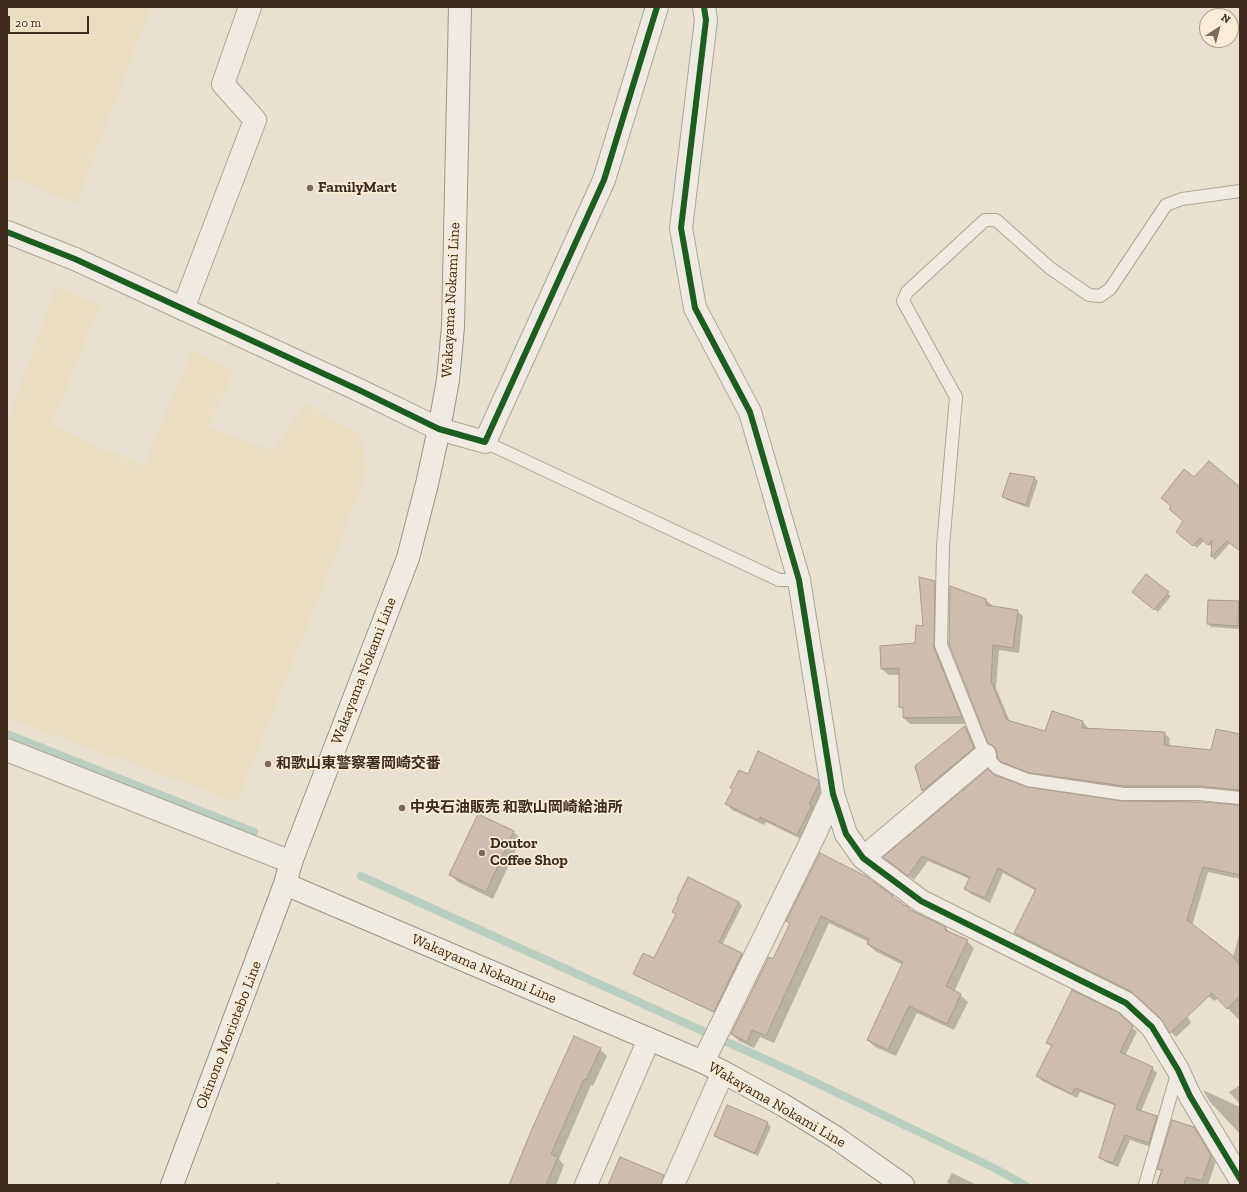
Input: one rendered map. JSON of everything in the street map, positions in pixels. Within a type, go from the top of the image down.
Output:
[{"type":"street","points":[[183,309],[255,120],[223,84],[250,7]]},
{"type":"street","name":"Wakayama Nokami Line","points":[[460,7],[453,327],[448,380],[439,429],[408,558],[290,862],[285,884],[703,1062],[783,1105],[828,1133],[903,1185]]},
{"type":"street","points":[[7,232],[75,259],[360,390],[439,429],[486,442],[604,180],[657,7]]},
{"type":"street","points":[[704,7],[706,20],[681,228],[695,308],[750,412],[799,580],[833,794],[846,834],[863,858],[921,900],[1126,1003],[1152,1027],[1178,1070],[1190,1096],[1240,1180]]},
{"type":"street","points":[[7,750],[290,862]]},
{"type":"street","points":[[863,858],[985,755]]},
{"type":"street","points":[[703,1062],[815,834],[833,794]]},
{"type":"street","name":"Okinono Moriotebo Line","points":[[172,1185],[285,884]]},
{"type":"street","points":[[586,1185],[650,1039]]},
{"type":"street","points":[[673,1185],[723,1072]]},
{"type":"lane","points":[[1240,191],[1182,199],[1166,204],[1110,288],[1100,296],[1089,295],[1050,268],[996,220],[984,220],[907,292],[903,301],[956,396],[943,546],[941,645],[985,755],[997,768],[1028,780],[1123,794],[1200,794],[1240,798]]},
{"type":"lane","points":[[486,442],[779,580],[799,580]]},
{"type":"lane","points":[[1146,1185],[1178,1070]]},
{"type":"shaded area","points":[[7,7],[151,7],[76,204],[7,176]]},
{"type":"shaded area","points":[[56,285],[100,306],[52,424],[144,467],[192,349],[235,370],[207,427],[273,451],[305,404],[361,434],[367,472],[237,802],[7,718],[7,424]]},
{"type":"building","points":[[1209,461],[1240,487],[1240,551],[1227,541],[1211,557],[1212,540],[1208,545],[1200,538],[1193,546],[1176,532],[1183,521],[1169,509],[1171,506],[1161,498],[1184,469],[1194,477]]},
{"type":"building","points":[[1010,473],[1035,477],[1026,505],[1002,497]]},
{"type":"building","points":[[1146,574],[1169,592],[1154,610],[1132,592]]},
{"type":"building","points":[[919,577],[935,581],[934,648],[962,717],[903,718],[903,708],[899,707],[899,668],[881,669],[880,646],[915,643],[916,625],[923,626]]},
{"type":"building","points":[[950,586],[986,599],[986,605],[1018,610],[1013,648],[993,645],[991,681],[1007,720],[1045,731],[1052,711],[1083,721],[1082,728],[1165,732],[1164,745],[1211,750],[1216,729],[1240,734],[1240,790],[1200,786],[1124,786],[1030,773],[1001,762],[997,757],[995,747],[988,743],[949,644]]},
{"type":"building","points":[[1208,600],[1239,601],[1238,626],[1207,624]]},
{"type":"building","points":[[965,726],[974,748],[922,791],[915,766]]},
{"type":"building","points":[[758,751],[818,780],[819,784],[809,804],[812,805],[797,835],[760,817],[758,820],[725,804],[733,789],[730,788],[739,770],[748,774]]},
{"type":"building","points":[[988,769],[994,775],[1027,787],[1122,801],[1200,802],[1240,805],[1240,875],[1203,867],[1187,920],[1231,954],[1240,965],[1240,996],[1227,1009],[1212,993],[1170,1033],[1160,1018],[1132,992],[1014,933],[1036,889],[998,868],[985,898],[964,889],[970,877],[922,856],[908,876],[883,857]]},
{"type":"building","name":"Doutor Coffee Shop","points":[[478,814],[514,831],[486,892],[449,875]]},
{"type":"building","points":[[820,853],[867,877],[893,896],[892,897],[909,908],[908,909],[946,927],[945,930],[968,940],[946,986],[961,994],[947,1024],[909,1006],[888,1050],[867,1040],[903,962],[867,944],[869,939],[821,916],[766,1036],[752,1030],[747,1042],[731,1034],[769,957],[773,959],[790,923],[786,921]]},
{"type":"building","points":[[688,877],[739,902],[719,942],[742,953],[714,1012],[633,974],[643,953],[654,958],[676,914],[672,912]]},
{"type":"building","points":[[1072,990],[1119,1013],[1133,1026],[1120,1052],[1153,1067],[1136,1109],[1157,1116],[1149,1143],[1125,1135],[1113,1163],[1099,1158],[1115,1104],[1075,1088],[1072,1094],[1036,1076],[1052,1045],[1046,1043]]},
{"type":"building","points":[[574,1036],[601,1048],[586,1080],[584,1079],[551,1154],[558,1157],[546,1185],[509,1185],[532,1129]]},
{"type":"building","points":[[727,1105],[768,1122],[755,1153],[714,1136]]},
{"type":"building","points":[[1172,1120],[1194,1127],[1211,1155],[1202,1181],[1186,1177],[1184,1185],[1157,1185],[1162,1170],[1157,1169]]},
{"type":"building","points":[[620,1157],[664,1175],[661,1185],[608,1185]]},
{"type":"waterway","points":[[7,734],[254,832]]},
{"type":"waterway","points":[[361,876],[802,1076],[994,1168],[1025,1185]]},
{"type":"cycle path","points":[[7,232],[75,259],[359,390],[439,429],[485,442],[604,180],[657,7]]},
{"type":"cycle path","points":[[704,7],[706,20],[681,228],[695,308],[750,412],[799,580],[833,794],[846,834],[863,858],[921,901],[1126,1003],[1152,1027],[1178,1070],[1190,1096],[1240,1179]]},
{"type":"place","name":"FamilyMart","points":[[310,188]]},
{"type":"place","name":"和歌山東警察署岡崎交番","points":[[268,764]]},
{"type":"place","name":"中央石油販売 和歌山岡崎給油所","points":[[402,808]]},
{"type":"place","name":"Doutor Coffee Shop","points":[[482,853]]}]
